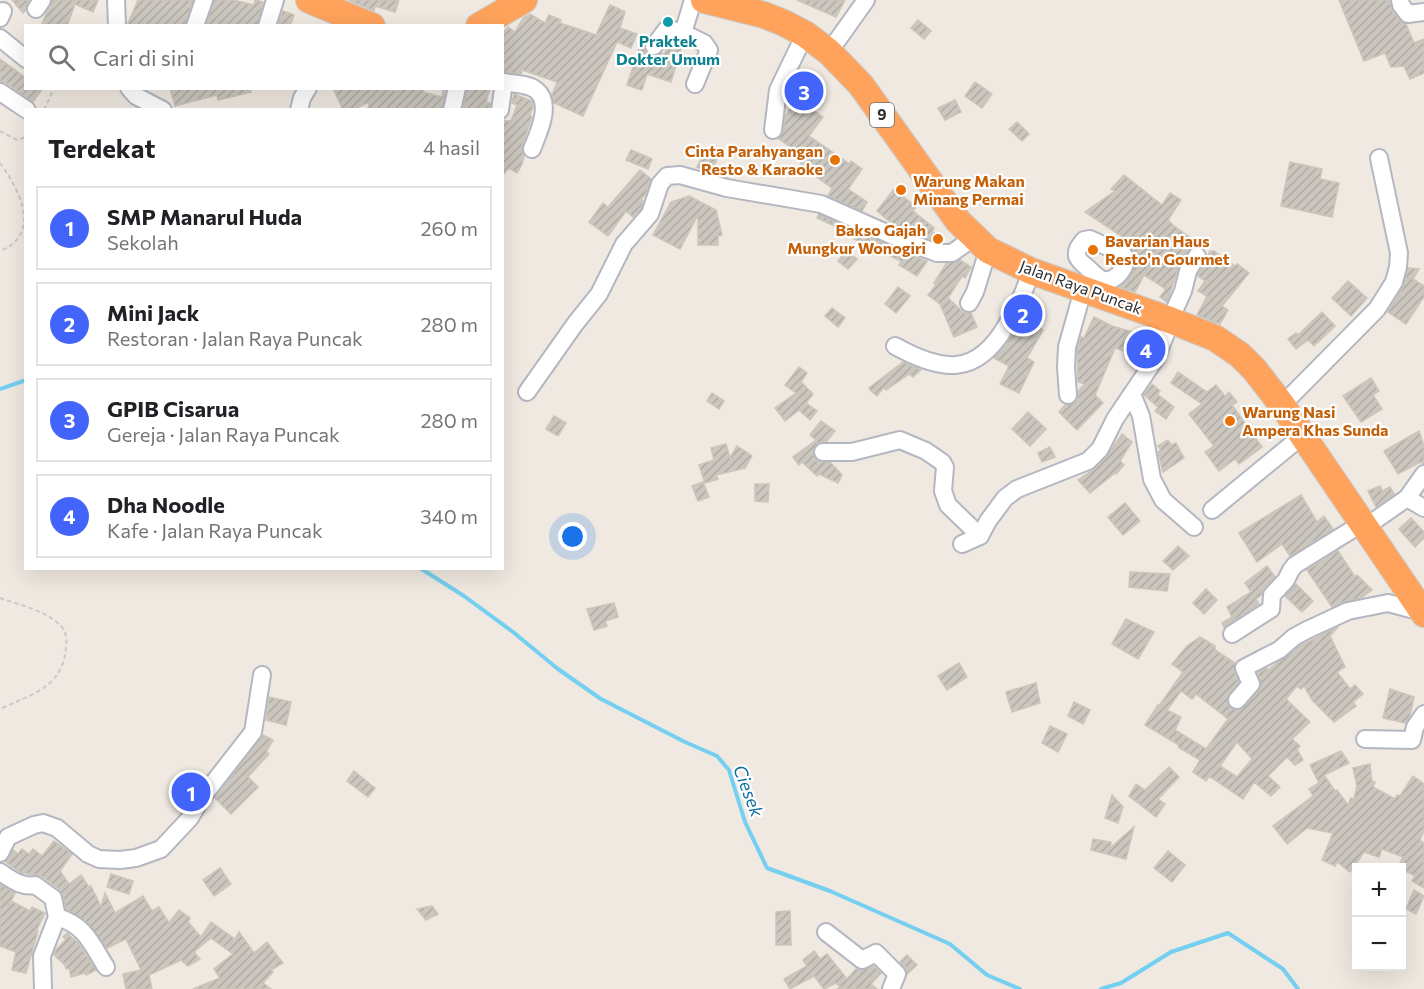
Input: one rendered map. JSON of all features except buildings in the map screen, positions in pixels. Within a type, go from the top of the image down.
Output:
[{"type":"highway","points":[[309,0],[330,17],[363,24]]},
{"type":"highway","points":[[482,24],[524,0]]},
{"type":"highway","name":"Jalan Raya Puncak","points":[[704,0],[764,15],[805,34],[829,52],[861,85],[942,201],[981,244],[1031,271],[1094,288],[1215,338],[1240,355],[1282,405],[1423,613]]},
{"type":"street","points":[[196,24],[204,0]]},
{"type":"street","points":[[268,24],[275,0]]},
{"type":"street","points":[[683,33],[693,0]]},
{"type":"street","points":[[829,52],[866,0]]},
{"type":"street","points":[[1400,0],[1408,14],[1424,12]]},
{"type":"street","points":[[654,46],[666,30],[683,33],[704,43],[709,50],[695,84]]},
{"type":"street","points":[[773,130],[778,90],[805,34]]},
{"type":"street","points":[[0,38],[24,58]]},
{"type":"street","points":[[504,82],[534,89],[542,97],[542,120],[532,149]]},
{"type":"street","points":[[131,90],[136,96],[159,108]]},
{"type":"street","points":[[300,108],[307,90]]},
{"type":"street","points":[[452,108],[457,90]]},
{"type":"street","points":[[500,108],[502,90]]},
{"type":"street","points":[[0,92],[24,108]]},
{"type":"street","points":[[1282,405],[1377,309],[1394,282],[1399,253],[1379,158]]},
{"type":"street","points":[[527,392],[599,294],[624,244],[650,214],[660,184],[667,176],[680,176],[721,187],[821,204],[900,240],[937,253],[952,253],[981,244],[975,292],[969,303]]},
{"type":"street","points":[[962,544],[980,536],[1005,498],[1017,489],[1088,462],[1100,449],[1115,419],[1156,358],[1183,291],[1189,267],[1197,256]]},
{"type":"street","points":[[895,346],[939,364],[952,365],[976,360],[990,349],[1001,335],[1022,298],[1031,271]]},
{"type":"street","points":[[1068,395],[1067,346],[1094,288]]},
{"type":"street","points":[[1132,394],[1141,416],[1152,479],[1163,500],[1194,527]]},
{"type":"street","points":[[1212,510],[1302,436]]},
{"type":"street","points":[[823,452],[852,452],[900,440],[926,451],[942,462],[945,467],[944,497],[948,505],[980,536]]},
{"type":"street","points":[[1232,634],[1271,609],[1272,595],[1286,580],[1295,565],[1407,498],[1424,474]]},
{"type":"street","points":[[1407,498],[1424,508]]},
{"type":"street","points":[[1238,700],[1251,684],[1244,668],[1279,650],[1294,637],[1348,610],[1388,603],[1423,613]]},
{"type":"street","points":[[0,853],[8,837],[33,825],[43,823],[57,828],[88,854],[99,859],[135,858],[161,849],[190,818],[203,796],[253,732],[262,675]]},
{"type":"street","points":[[1365,739],[1412,740],[1416,727],[1424,714]]},
{"type":"street","points":[[0,872],[19,884],[35,885],[53,898],[57,917],[42,956],[43,989]]},
{"type":"street","points":[[57,917],[81,929],[106,967]]},
{"type":"street","points":[[826,932],[862,960],[876,953],[897,974],[891,989]]},
{"type":"path","points":[[45,108],[53,90]]},
{"type":"path","points":[[0,131],[17,140],[24,138]]},
{"type":"path","points":[[0,163],[20,197],[24,217]]},
{"type":"path","points":[[0,251],[8,248],[16,240],[24,224]]},
{"type":"path","points":[[0,598],[53,619],[64,629],[67,644],[63,667],[48,686],[0,709]]},
{"type":"waterway","name":"Ciesek","points":[[0,389],[24,381]]},
{"type":"waterway","name":"Ciesek","points":[[423,570],[464,596],[558,669],[601,699],[717,756],[729,770],[745,822],[767,868],[830,891],[950,944],[987,975],[1020,989]]},
{"type":"waterway","name":"Ciesek","points":[[1101,989],[1121,983],[1171,952],[1228,933],[1283,969],[1298,989]]},
{"type":"place","name":"Praktek Dokter Umum","points":[[668,22]]},
{"type":"place","name":"GPIB Cisarua","points":[[804,91]]},
{"type":"place","name":"Cinta Parahyangan Resto & Karaoke","points":[[835,160]]},
{"type":"place","name":"Warung Makan Minang Permai","points":[[901,190]]},
{"type":"place","name":"Bakso Gajah Mungkur Wonogiri","points":[[938,239]]},
{"type":"place","name":"Bavarian Haus Resto'n Gourmet","points":[[1093,250]]},
{"type":"place","name":"Mini Jack","points":[[1023,314]]},
{"type":"place","name":"Dha Noodle","points":[[1146,349]]},
{"type":"place","name":"Warung Nasi Ampera Khas Sunda","points":[[1230,421]]},
{"type":"place","name":"SMP Manarul Huda","points":[[191,792]]}]
